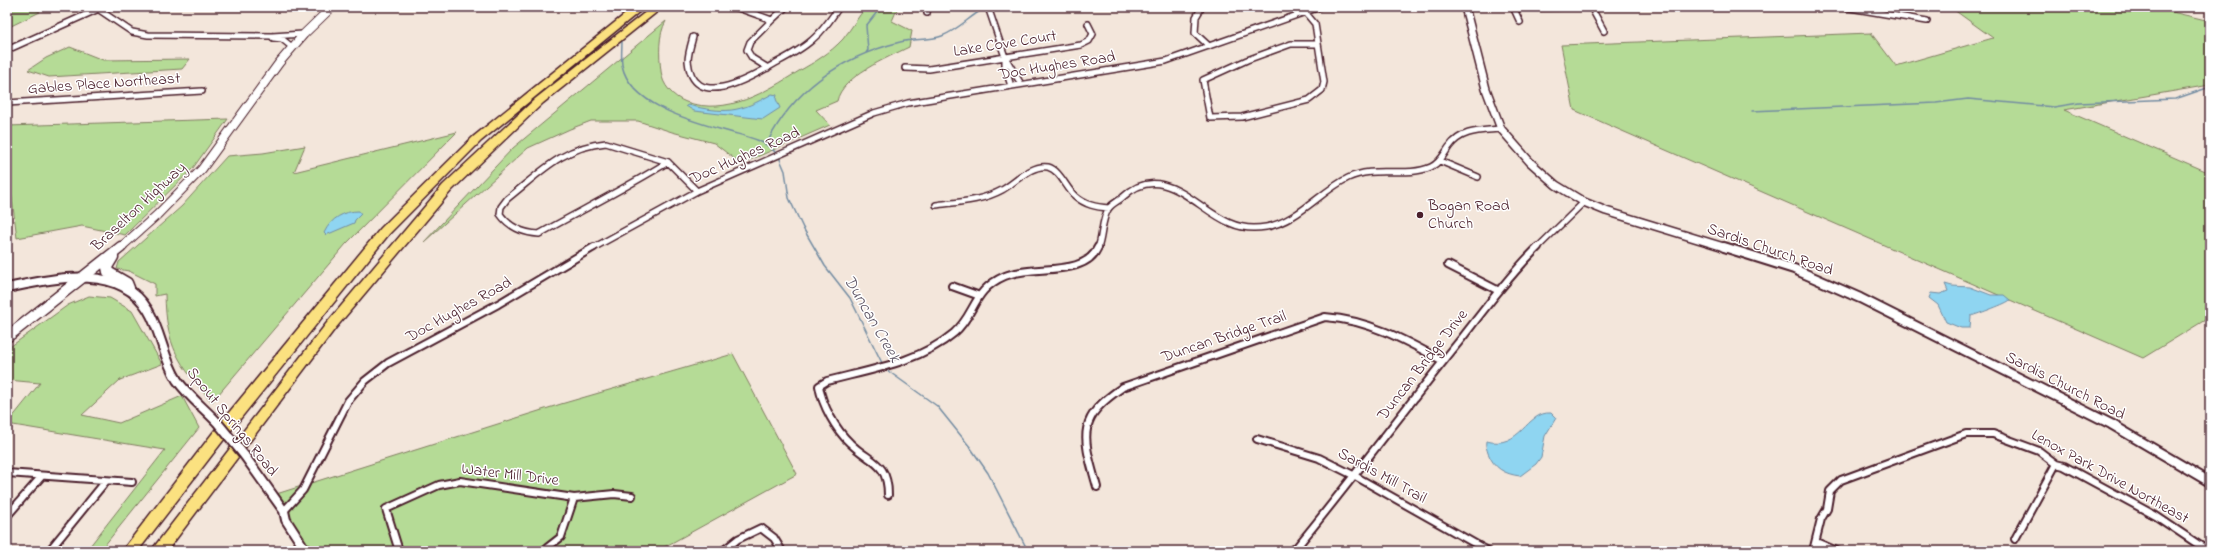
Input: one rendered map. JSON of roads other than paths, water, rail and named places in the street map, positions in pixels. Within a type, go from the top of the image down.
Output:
[{"type":"highway","points":[[129,551],[227,425],[385,231],[477,139],[640,7]]},
{"type":"highway","points":[[158,551],[330,327],[447,188],[539,101],[658,7]]},
{"type":"main road","name":"Braselton Highway","points":[[7,337],[114,253],[172,202],[202,168],[270,73],[303,34],[332,7]]},
{"type":"main road","points":[[114,253],[107,267],[108,272],[127,283],[129,288]]},
{"type":"street","points":[[735,7],[772,20]]},
{"type":"street","points":[[768,68],[752,58],[747,50],[750,42],[786,7]]},
{"type":"street","points":[[693,37],[688,60],[693,78],[708,87],[719,88],[735,86],[797,52],[817,36],[839,7]]},
{"type":"street","points":[[927,13],[928,7]]},
{"type":"street","points":[[988,7],[1005,58],[1021,84]]},
{"type":"street","points":[[1202,7],[1196,17],[1195,33],[1209,46]]},
{"type":"street","name":"Doc Hughes Road","points":[[284,511],[303,490],[348,401],[365,381],[388,363],[498,304],[634,224],[697,191],[874,113],[908,103],[1166,61],[1320,7]]},
{"type":"street","points":[[1520,22],[1514,8],[1564,7]]},
{"type":"street","points":[[1591,7],[1604,31]]},
{"type":"street","points":[[1844,7],[1928,21]]},
{"type":"street","points":[[7,50],[99,8],[138,34],[272,36],[303,34]]},
{"type":"street","name":"Sardis Church Road","points":[[1466,9],[1486,89],[1501,129],[1530,162],[1556,185],[1584,202],[1606,211],[1794,269],[1860,298],[2110,424],[2210,482]]},
{"type":"street","points":[[1305,12],[1315,24],[1324,82],[1322,90],[1309,100],[1242,117],[1210,118],[1203,80],[1247,60],[1291,44],[1318,44]]},
{"type":"street","name":"Lake Cove Court","points":[[905,68],[929,68],[1005,58],[1082,45],[1089,41],[1093,34],[1088,24]]},
{"type":"street","points":[[272,36],[273,38],[282,40],[292,47]]},
{"type":"street","points":[[1005,58],[1005,67],[1011,86]]},
{"type":"street","name":"Gables Place Northeast","points":[[7,103],[202,91]]},
{"type":"street","points":[[888,495],[890,483],[882,467],[844,437],[820,393],[819,386],[827,381],[898,360],[936,346],[955,332],[965,318],[977,295],[996,280],[1022,270],[1066,267],[1088,260],[1099,247],[1109,208],[1132,188],[1154,184],[1182,190],[1228,224],[1238,228],[1266,227],[1289,217],[1322,194],[1359,172],[1415,170],[1432,167],[1440,161],[1455,139],[1467,133],[1501,129]]},
{"type":"street","points":[[668,162],[638,181],[539,234],[533,234],[508,223],[500,214],[501,207],[507,199],[562,155],[579,148],[606,143],[668,162],[676,168],[697,191]]},
{"type":"street","points":[[1440,161],[1478,177]]},
{"type":"street","points":[[936,205],[985,196],[1001,191],[1034,170],[1047,167],[1054,170],[1073,195],[1083,204],[1109,208]]},
{"type":"street","name":"Duncan Bridge Drive","points":[[1290,551],[1296,548],[1355,476],[1443,361],[1522,263],[1584,202]]},
{"type":"street","points":[[1448,265],[1499,291]]},
{"type":"street","name":"Spout Springs Road","points":[[7,288],[48,281],[83,278],[104,279],[129,288],[148,309],[162,348],[177,381],[217,422],[244,456],[284,511],[286,520],[306,551]]},
{"type":"street","points":[[952,286],[977,295]]},
{"type":"street","name":"Duncan Bridge Trail","points":[[1097,487],[1084,432],[1091,415],[1099,404],[1123,387],[1325,317],[1341,317],[1375,326],[1443,361]]},
{"type":"street","name":"Lenox Park Drive Northeast","points":[[1813,551],[1821,519],[1827,508],[1830,491],[1841,480],[1966,434],[1993,434],[2039,451],[2056,464],[2064,466],[2149,511],[2192,537],[2208,551]]},
{"type":"street","name":"Sardis Mill Trail","points":[[1257,439],[1319,458],[1355,476],[1488,551]]},
{"type":"street","points":[[2015,539],[2056,464]]},
{"type":"street","points":[[7,473],[41,477],[132,482]]},
{"type":"street","points":[[7,516],[41,477]]},
{"type":"street","points":[[49,551],[106,481]]},
{"type":"street","name":"Water Mill Drive","points":[[398,551],[386,509],[439,485],[460,481],[574,498],[614,494],[632,496]]},
{"type":"street","points":[[543,551],[561,537],[574,498]]},
{"type":"street","points":[[723,551],[738,539],[753,530],[761,528],[771,533],[782,547],[782,551]]},
{"type":"street","points":[[1816,542],[1837,551]]},
{"type":"water","points":[[772,94],[777,95],[776,99],[780,108],[763,119],[694,111],[686,106],[688,105],[712,110],[732,110],[750,105]]},
{"type":"water","points":[[359,211],[361,214],[354,223],[326,235],[324,233],[330,223],[338,216],[348,212]]},
{"type":"water","points":[[1945,284],[1970,287],[1991,295],[2004,295],[2010,300],[1999,306],[1971,316],[1970,328],[1961,328],[1946,322],[1938,305],[1929,298],[1931,293],[1940,294],[1948,291]]},
{"type":"water","points":[[1551,413],[1556,418],[1545,436],[1541,457],[1536,464],[1520,476],[1504,472],[1493,463],[1488,453],[1486,441],[1498,442],[1507,440],[1515,436],[1535,418],[1542,414]]},
{"type":"waterway","points":[[866,53],[868,50],[866,26],[881,7]]},
{"type":"waterway","points":[[767,143],[778,124],[806,91],[840,66],[879,48],[910,40],[942,36],[985,8]]},
{"type":"waterway","name":"Duncan Creek","points":[[622,40],[622,65],[628,79],[637,91],[650,102],[699,123],[755,139],[771,148],[776,153]]},
{"type":"waterway","points":[[1752,111],[1936,103],[1968,99],[2054,107],[2079,103],[2175,99],[2210,87]]},
{"type":"waterway","name":"Duncan Creek","points":[[779,157],[785,171],[789,198],[803,228],[825,266],[850,298],[883,365]]},
{"type":"waterway","name":"Duncan Creek","points":[[884,368],[937,406],[970,447],[988,473],[1028,551]]},
{"type":"place","name":"Bogan Road Church","points":[[1420,215]]}]
